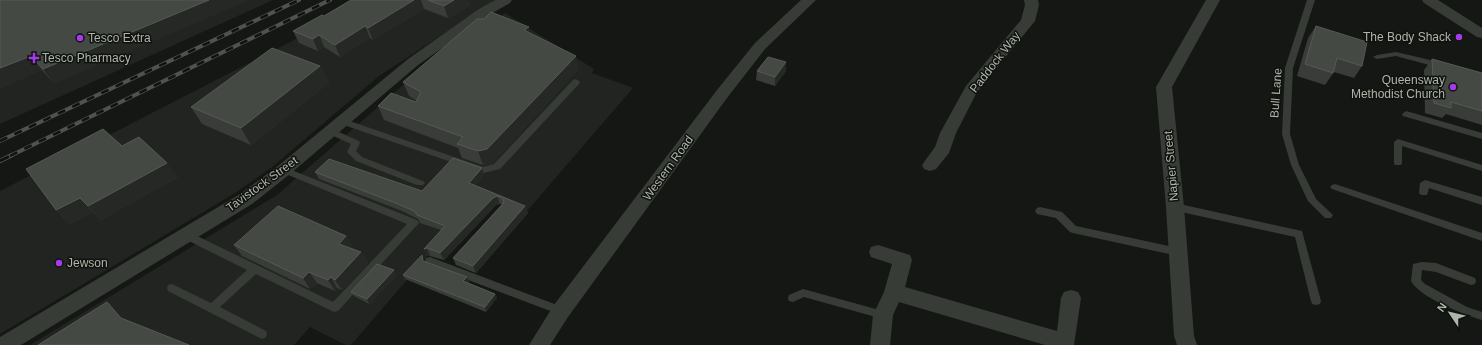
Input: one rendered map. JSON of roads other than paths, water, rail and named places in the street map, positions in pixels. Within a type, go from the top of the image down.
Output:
[{"type":"street","name":"Tavistock Street","points":[[4,345],[246,199],[284,170],[413,62],[484,12],[506,0]]},
{"type":"street","name":"Western Road","points":[[539,345],[561,311],[722,94],[760,46],[809,0]]},
{"type":"street","name":"Paddock Way","points":[[930,165],[942,149],[948,133],[971,90],[1028,20],[1032,5],[1031,0]]},
{"type":"street","name":"Napier Street","points":[[1187,345],[1184,336],[1175,207],[1164,87],[1213,0]]},
{"type":"street","points":[[1429,0],[1482,34]]},
{"type":"street","points":[[878,252],[903,260],[894,292],[883,315],[880,345]]},
{"type":"street","points":[[894,292],[1067,343],[1071,298]]},
{"type":"lane","name":"Bull Lane","points":[[1311,0],[1289,68],[1286,134],[1295,165],[1313,201],[1328,215]]},
{"type":"lane","points":[[1378,57],[1396,54],[1446,67]]},
{"type":"lane","points":[[336,126],[483,170],[497,167],[576,82]]},
{"type":"lane","points":[[1406,114],[1482,136]]},
{"type":"lane","points":[[336,126],[356,143],[351,152],[359,159],[420,183]]},
{"type":"lane","points":[[1398,163],[1398,142],[1482,168]]},
{"type":"lane","points":[[186,235],[254,270],[334,308],[414,223],[284,170]]},
{"type":"lane","points":[[1424,193],[1425,183],[1482,201]]},
{"type":"lane","points":[[1335,187],[1482,237]]},
{"type":"lane","points":[[1175,207],[1299,234],[1316,301]]},
{"type":"lane","points":[[1040,211],[1059,215],[1073,228],[1178,252]]},
{"type":"lane","points":[[430,261],[449,264],[561,311]]},
{"type":"lane","points":[[1471,281],[1436,267],[1422,264],[1417,267],[1416,281],[1421,287],[1464,310],[1482,316]]},
{"type":"lane","points":[[212,308],[254,270]]},
{"type":"lane","points":[[172,288],[262,334]]},
{"type":"lane","points":[[793,298],[803,293],[883,315]]},
{"type":"railway","points":[[0,141],[299,0]]},
{"type":"railway","points":[[10,156],[330,0]]},
{"type":"railway","points":[[0,161],[10,156]]},
{"type":"place","name":"The Body Shack","points":[[1459,37]]},
{"type":"place","name":"Tesco Extra","points":[[80,38]]},
{"type":"place","name":"Tesco Pharmacy","points":[[34,58]]},
{"type":"place","name":"Queensway Methodist Church","points":[[1453,87]]},
{"type":"place","name":"Jewson","points":[[59,263]]}]
